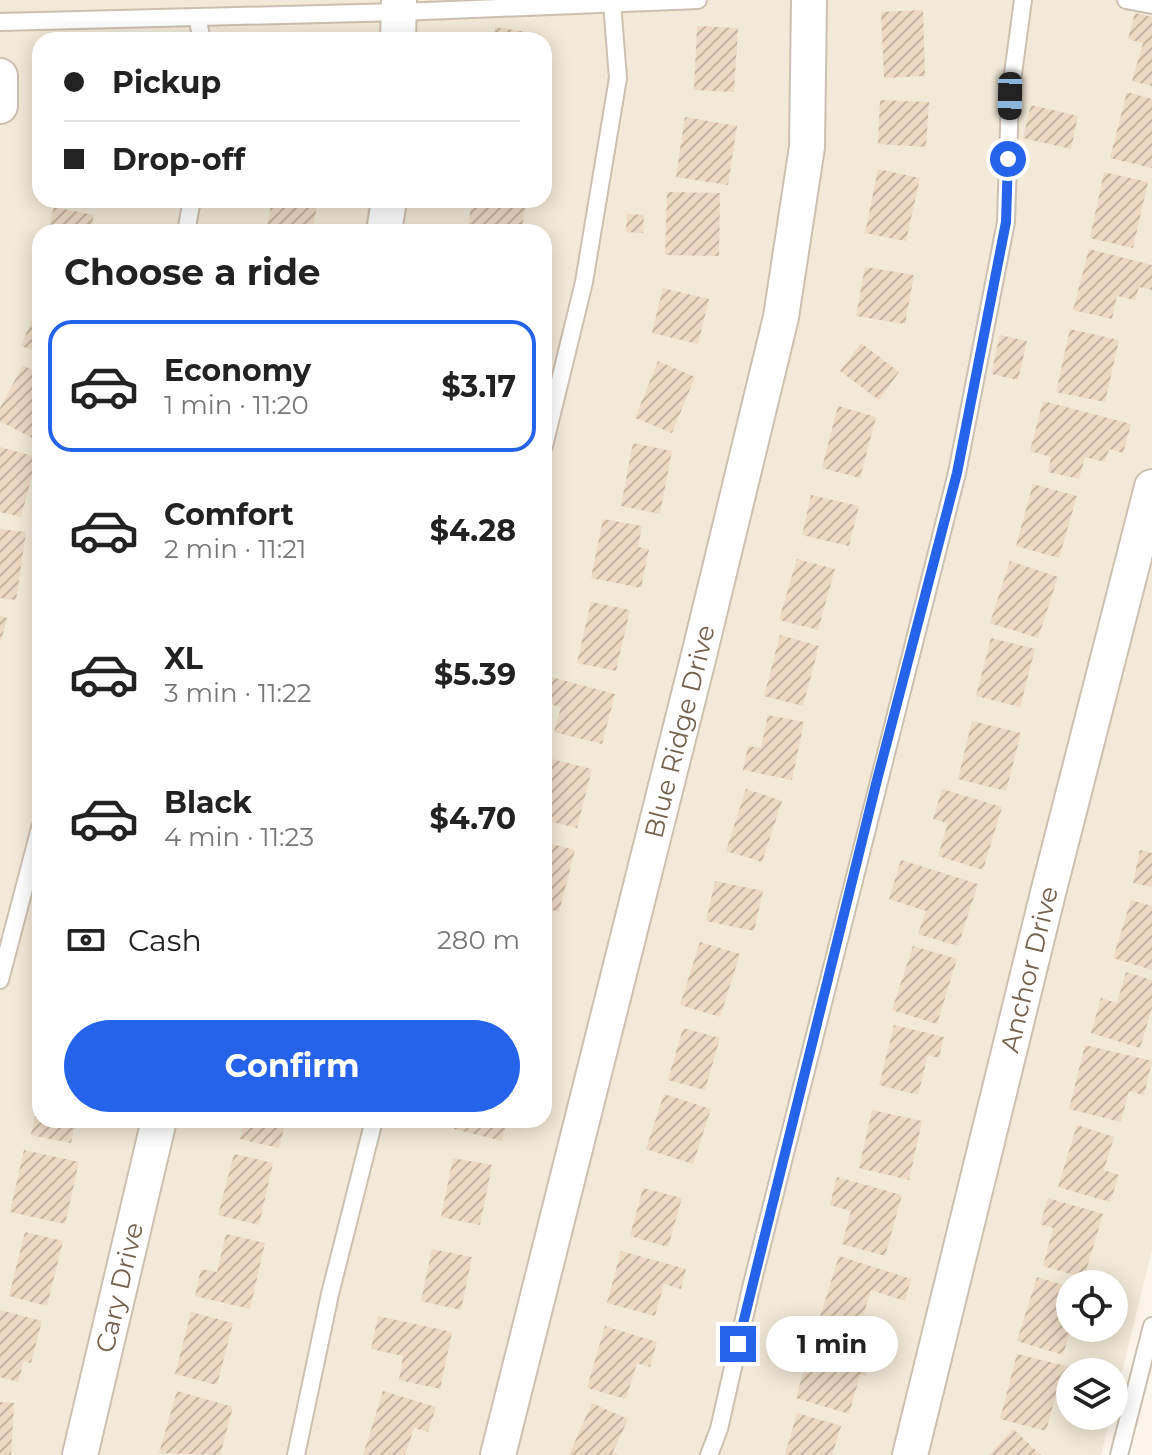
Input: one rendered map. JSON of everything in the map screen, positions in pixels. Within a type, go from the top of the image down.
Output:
[{"type":"street","name":"Blue Ridge Drive","points":[[498,1455],[696,670],[781,317],[807,147],[809,0]]},
{"type":"street","points":[[0,76],[0,106]]},
{"type":"street","name":"Anchor Drive","points":[[910,1455],[1048,893],[1152,487]]},
{"type":"street","name":"Cary Drive","points":[[80,1455],[157,1128]]},
{"type":"lane","points":[[0,22],[197,17],[399,17],[698,0]]},
{"type":"lane","points":[[709,1455],[719,1429],[755,1272],[957,473],[1006,222],[1010,96],[1023,0]]},
{"type":"lane","points":[[1126,0],[1152,5]]},
{"type":"lane","points":[[552,413],[584,282],[618,78],[612,3]]},
{"type":"lane","points":[[197,17],[200,32]]},
{"type":"lane","points":[[0,980],[32,858]]},
{"type":"lane","points":[[296,1455],[330,1294],[372,1128]]},
{"type":"lane","points":[[1119,1455],[1152,1326]]},
{"type":"shaded area","points":[[0,0],[1152,0],[1152,1250],[1125,1358],[1056,1358],[1056,1430],[1107,1430],[1101,1455],[0,1455]]},
{"type":"building","points":[[923,10],[925,76],[884,78],[881,12]]},
{"type":"building","points":[[1135,13],[1152,17],[1152,86],[1132,81],[1143,43],[1128,39]]},
{"type":"building","points":[[697,26],[738,28],[734,92],[694,90]]},
{"type":"building","points":[[495,27],[527,32],[494,32]]},
{"type":"building","points":[[1127,92],[1152,99],[1152,168],[1110,158]]},
{"type":"building","points":[[880,100],[929,102],[926,147],[878,144]]},
{"type":"building","points":[[1031,105],[1078,116],[1071,149],[1023,138]]},
{"type":"building","points":[[685,117],[737,126],[728,185],[676,177]]},
{"type":"building","points":[[878,169],[920,178],[906,241],[865,233]]},
{"type":"building","points":[[1104,172],[1148,182],[1133,248],[1090,238]]},
{"type":"building","points":[[667,192],[720,193],[719,256],[665,255]]},
{"type":"building","points":[[54,208],[94,215],[92,224],[50,224]]},
{"type":"building","points":[[270,208],[317,208],[314,224],[268,224]]},
{"type":"building","points":[[471,208],[525,208],[522,224],[468,224]]},
{"type":"building","points":[[627,214],[644,215],[643,233],[626,232]]},
{"type":"building","points":[[1089,249],[1152,265],[1152,290],[1139,287],[1135,300],[1117,296],[1112,319],[1073,310]]},
{"type":"building","points":[[865,267],[914,275],[905,324],[856,316]]},
{"type":"building","points":[[663,288],[709,299],[698,344],[652,333]]},
{"type":"building","points":[[32,319],[32,350],[21,346]]},
{"type":"building","points":[[1070,329],[1119,340],[1105,402],[1056,392]]},
{"type":"building","points":[[1000,335],[1027,341],[1018,380],[991,374]]},
{"type":"building","points":[[861,343],[899,372],[879,400],[840,371]]},
{"type":"building","points":[[658,361],[695,377],[672,433],[635,418]]},
{"type":"building","points":[[23,365],[32,370],[32,438],[0,421],[0,408]]},
{"type":"building","points":[[1043,401],[1131,424],[1123,453],[1109,449],[1105,462],[1085,457],[1079,479],[1048,472],[1051,457],[1030,451]]},
{"type":"building","points":[[838,406],[876,417],[860,478],[822,468]]},
{"type":"building","points":[[633,443],[672,451],[660,514],[621,506]]},
{"type":"building","points":[[0,447],[32,456],[32,476],[21,517],[0,512]]},
{"type":"building","points":[[1033,484],[1077,496],[1059,558],[1016,546]]},
{"type":"building","points":[[811,495],[859,506],[849,546],[802,535]]},
{"type":"building","points":[[603,519],[642,526],[638,547],[649,549],[641,588],[591,578]]},
{"type":"building","points":[[0,529],[26,532],[16,600],[0,598]]},
{"type":"building","points":[[797,559],[835,569],[818,630],[779,620]]},
{"type":"building","points":[[1010,561],[1058,577],[1038,638],[990,623]]},
{"type":"building","points":[[591,602],[630,610],[616,671],[577,663]]},
{"type":"building","points":[[0,616],[7,618],[1,641],[0,641]]},
{"type":"building","points":[[780,635],[819,646],[803,706],[764,696]]},
{"type":"building","points":[[991,638],[1035,649],[1020,707],[976,696]]},
{"type":"building","points":[[552,677],[615,694],[602,744],[554,732],[561,707],[552,705]]},
{"type":"building","points":[[768,715],[804,722],[792,780],[743,770],[748,746],[761,748]]},
{"type":"building","points":[[972,721],[1021,733],[1006,791],[958,779]]},
{"type":"building","points":[[552,759],[592,769],[577,828],[552,822]]},
{"type":"building","points":[[746,789],[782,801],[762,862],[726,851]]},
{"type":"building","points":[[942,789],[1002,807],[983,870],[938,856],[948,823],[933,819]]},
{"type":"building","points":[[552,844],[575,850],[559,912],[552,910]]},
{"type":"building","points":[[1140,850],[1152,853],[1152,887],[1133,883]]},
{"type":"building","points":[[901,860],[978,884],[958,946],[918,934],[926,911],[889,899]]},
{"type":"building","points":[[715,881],[763,891],[754,931],[706,921]]},
{"type":"building","points":[[1131,900],[1152,906],[1152,970],[1113,958]]},
{"type":"building","points":[[700,942],[740,954],[720,1017],[680,1005]]},
{"type":"building","points":[[913,946],[957,959],[937,1024],[892,1010]]},
{"type":"building","points":[[1126,972],[1152,980],[1152,1008],[1140,1048],[1091,1033],[1101,998],[1117,1003]]},
{"type":"building","points":[[894,1025],[944,1037],[939,1058],[928,1055],[918,1095],[879,1085]]},
{"type":"building","points":[[683,1028],[720,1038],[705,1090],[668,1080]]},
{"type":"building","points":[[1085,1045],[1152,1061],[1144,1095],[1129,1091],[1121,1122],[1069,1109]]},
{"type":"building","points":[[664,1094],[711,1109],[693,1164],[646,1149]]},
{"type":"building","points":[[872,1110],[922,1121],[909,1180],[859,1168]]},
{"type":"building","points":[[1077,1125],[1114,1137],[1104,1170],[1119,1175],[1110,1202],[1058,1187]]},
{"type":"building","points":[[33,1128],[74,1128],[71,1143],[31,1135]]},
{"type":"building","points":[[242,1128],[284,1128],[279,1148],[240,1139]]},
{"type":"building","points":[[454,1128],[505,1128],[502,1141]]},
{"type":"building","points":[[24,1150],[79,1162],[65,1224],[10,1212]]},
{"type":"building","points":[[234,1154],[273,1163],[259,1225],[218,1215]]},
{"type":"building","points":[[453,1158],[492,1165],[480,1225],[441,1217]]},
{"type":"building","points":[[837,1177],[902,1195],[885,1256],[842,1244],[851,1211],[830,1205]]},
{"type":"building","points":[[643,1188],[682,1198],[668,1247],[630,1236]]},
{"type":"building","points":[[1048,1198],[1103,1214],[1086,1270],[1057,1270],[1043,1266],[1053,1228],[1040,1224]]},
{"type":"building","points":[[25,1232],[63,1241],[47,1306],[9,1296]]},
{"type":"building","points":[[226,1234],[265,1243],[250,1309],[195,1296],[201,1269],[217,1272]]},
{"type":"building","points":[[432,1249],[472,1257],[461,1310],[421,1301]]},
{"type":"building","points":[[621,1251],[686,1269],[681,1289],[664,1284],[655,1316],[607,1303]]},
{"type":"building","points":[[839,1256],[911,1279],[905,1301],[871,1290],[858,1332],[819,1320]]},
{"type":"building","points":[[1037,1277],[1056,1283],[1056,1342],[1067,1342],[1063,1355],[1017,1341]]},
{"type":"building","points":[[0,1310],[42,1321],[31,1363],[24,1361],[18,1382],[0,1377]]},
{"type":"building","points":[[191,1312],[233,1323],[217,1385],[175,1374]]},
{"type":"building","points":[[378,1316],[452,1332],[440,1389],[399,1380],[403,1356],[371,1349]]},
{"type":"building","points":[[605,1326],[657,1342],[650,1367],[637,1363],[626,1399],[587,1388]]},
{"type":"building","points":[[814,1334],[873,1351],[865,1376],[860,1375],[849,1414],[796,1398]]},
{"type":"building","points":[[1017,1354],[1056,1364],[1056,1398],[1046,1431],[1000,1419]]},
{"type":"building","points":[[177,1391],[233,1407],[220,1455],[159,1453]]},
{"type":"building","points":[[383,1391],[436,1407],[428,1432],[414,1428],[405,1455],[363,1455]]},
{"type":"building","points":[[0,1402],[14,1403],[11,1455],[0,1455]]},
{"type":"building","points":[[592,1403],[628,1419],[613,1452],[619,1455],[569,1455]]},
{"type":"building","points":[[797,1413],[841,1426],[832,1455],[785,1455]]},
{"type":"building","points":[[1013,1429],[1041,1455],[989,1455]]},
{"type":"route","points":[[738,1344],[876,784],[957,473],[1006,222],[1008,159]]}]
